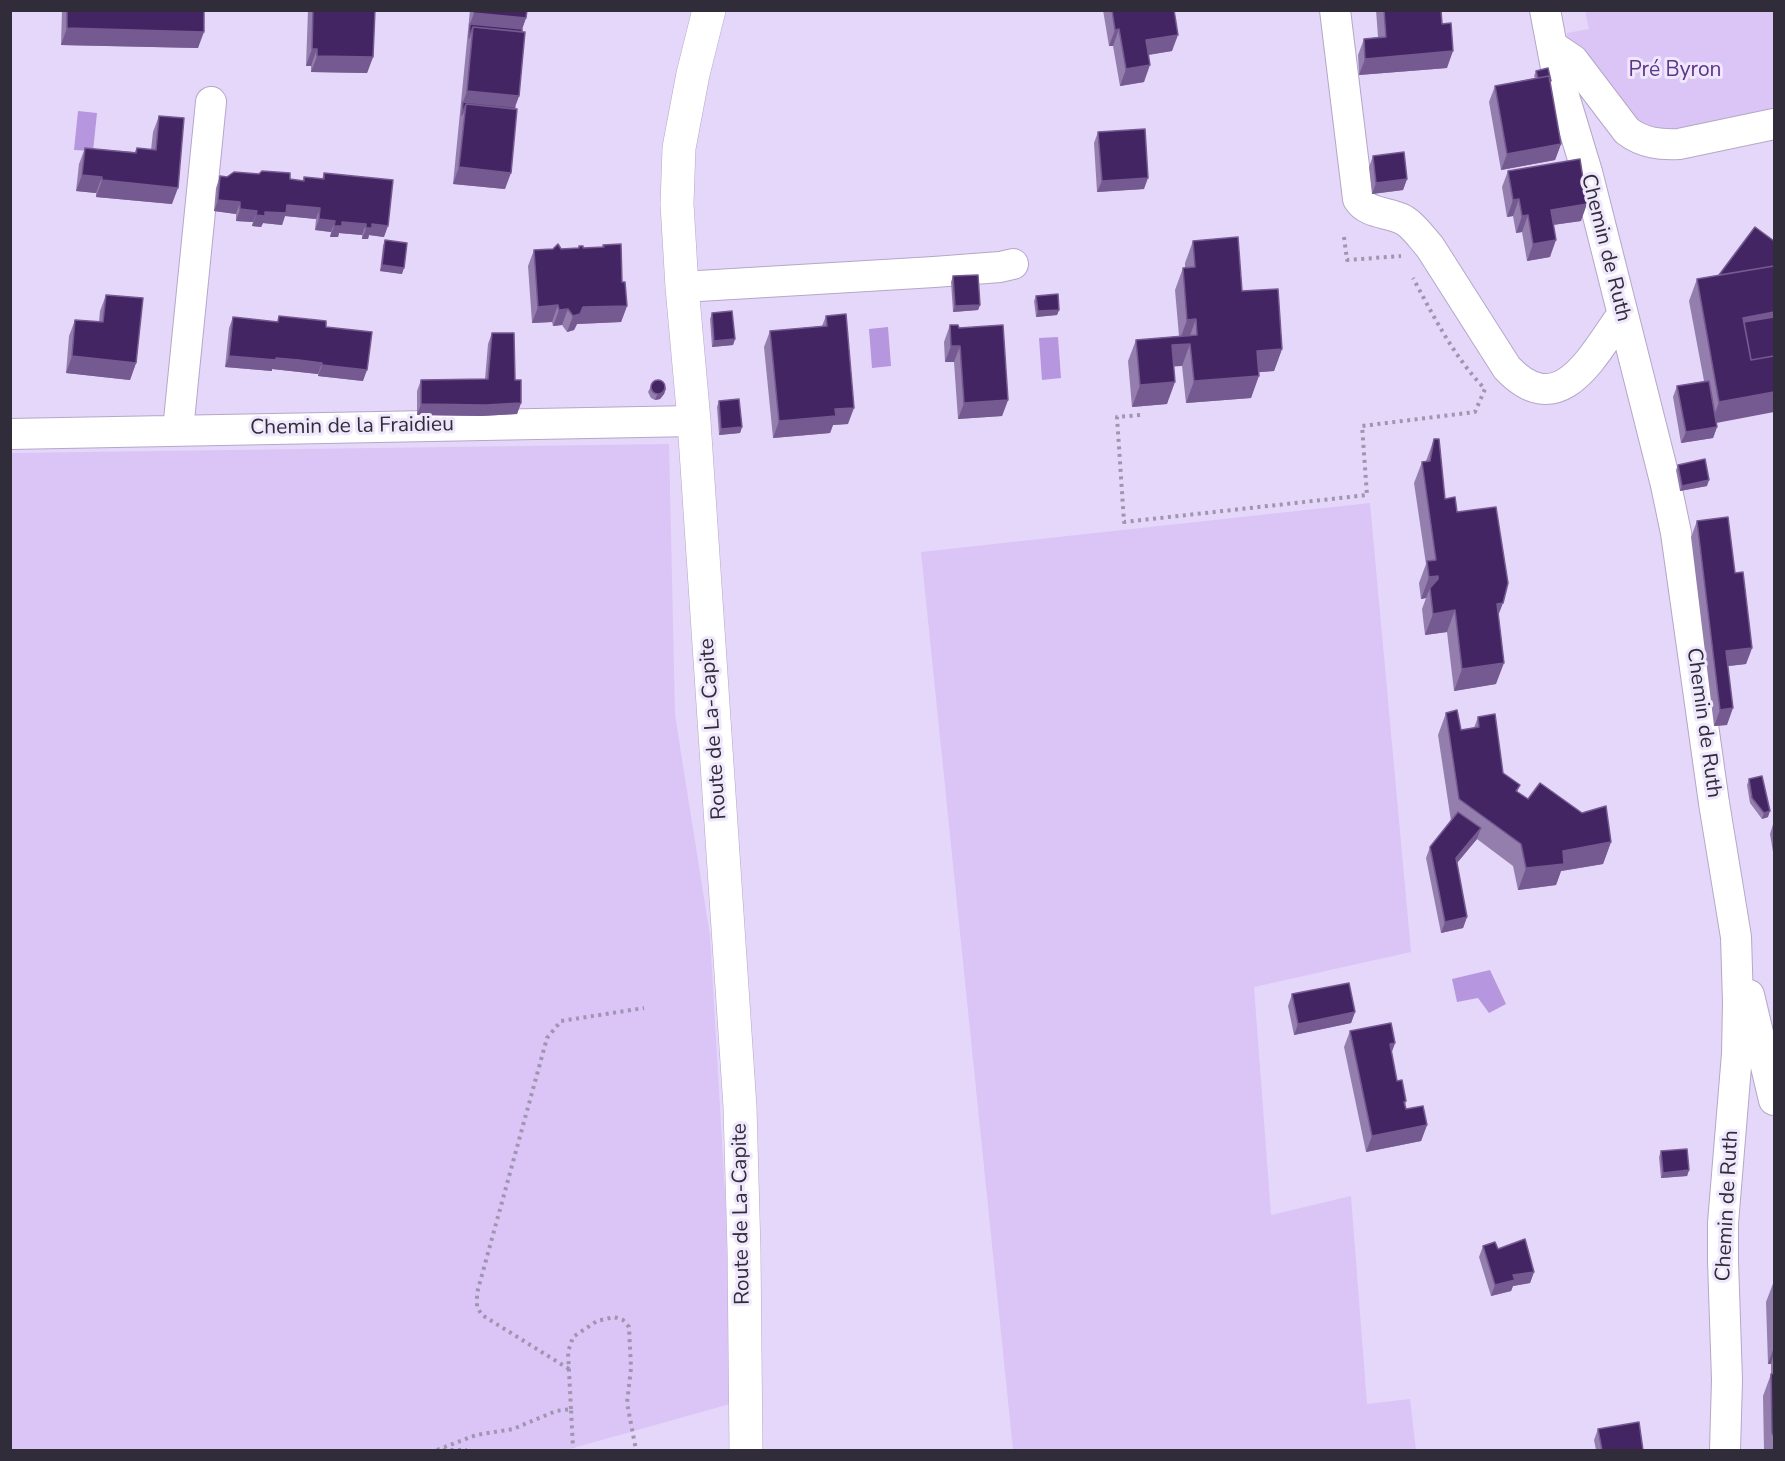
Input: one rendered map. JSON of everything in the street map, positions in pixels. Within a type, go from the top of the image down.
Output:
[{"type":"street","name":"Route de La-Capite","points":[[708,10],[679,148],[677,204],[694,421],[740,1107],[747,1450]]},
{"type":"street","points":[[1335,10],[1358,199],[1362,205],[1397,217],[1416,230],[1430,247],[1507,368],[1530,386],[1549,389],[1566,385],[1579,374],[1622,315]]},
{"type":"street","name":"Chemin de Ruth","points":[[1545,10],[1557,73],[1587,172],[1676,533],[1714,803],[1736,937],[1737,1054],[1722,1261],[1727,1380],[1725,1450]]},
{"type":"street","points":[[1552,46],[1573,60],[1627,131],[1636,138],[1666,145],[1679,144],[1774,124]]},
{"type":"street","points":[[178,430],[211,102]]},
{"type":"street","points":[[682,287],[1000,267],[1013,264]]},
{"type":"street","name":"Chemin de la Fraidieu","points":[[10,434],[694,421]]},
{"type":"street","points":[[1736,937],[1774,1100]]},
{"type":"path","points":[[1344,237],[1347,260],[1401,256],[1406,265]]},
{"type":"path","points":[[1140,415],[1117,417],[1124,522],[1367,495],[1362,426],[1475,412],[1485,389],[1470,375],[1447,340],[1412,274]]},
{"type":"path","points":[[569,1369],[482,1315],[477,1306],[477,1293],[547,1038],[561,1021],[644,1008]]},
{"type":"path","points":[[573,1448],[568,1352],[573,1337],[597,1321],[614,1317],[623,1320],[629,1327],[632,1368],[627,1403],[636,1450]]},
{"type":"path","points":[[467,1450],[437,1450],[476,1436],[513,1429],[556,1411],[571,1409]]},
{"type":"green space","name":"Pré Byron","points":[[1585,11],[1774,11],[1774,113],[1676,133],[1653,130],[1629,116],[1573,41],[1567,38],[1567,33],[1589,29]]},
{"type":"green space","points":[[669,444],[675,715],[710,936],[726,1211],[730,1404],[566,1450],[11,1450],[10,453]]},
{"type":"green space","points":[[1370,503],[1411,952],[1254,987],[1271,1215],[1351,1196],[1367,1404],[1410,1399],[1416,1450],[1013,1450],[921,552]]},
{"type":"shaded area","points":[[78,111],[97,113],[93,151],[74,150]]},
{"type":"shaded area","points":[[888,327],[891,366],[872,368],[869,329]]},
{"type":"shaded area","points":[[1058,337],[1061,378],[1042,380],[1039,338]]},
{"type":"shaded area","points":[[1490,970],[1506,1004],[1489,1013],[1478,998],[1457,1002],[1452,979]]},
{"type":"building","points":[[67,10],[204,10],[204,32],[67,28]]},
{"type":"building","points":[[313,10],[375,10],[373,57],[317,56],[317,49],[312,49]]},
{"type":"building","points":[[474,10],[527,10],[526,18],[474,13]]},
{"type":"building","points":[[1112,10],[1174,10],[1178,35],[1146,40],[1150,65],[1126,69],[1119,29],[1115,30]]},
{"type":"building","points":[[1384,10],[1441,10],[1442,24],[1451,23],[1453,51],[1365,59],[1364,39],[1386,37]]},
{"type":"building","points":[[470,24],[522,29],[522,32],[473,27],[469,38]]},
{"type":"building","points":[[473,27],[525,32],[519,96],[467,91]]},
{"type":"building","points":[[1548,68],[1551,81],[1549,76],[1538,78],[1536,71]]},
{"type":"building","points":[[1549,76],[1561,144],[1507,154],[1495,86]]},
{"type":"building","points":[[463,102],[515,107],[514,109],[466,104],[462,115]]},
{"type":"building","points":[[466,104],[517,109],[511,173],[459,167]]},
{"type":"building","points":[[159,116],[184,118],[178,188],[102,180],[102,177],[82,175],[85,148],[136,153],[137,148],[156,150]]},
{"type":"building","points":[[1145,129],[1148,178],[1102,181],[1098,132]]},
{"type":"building","points":[[1404,152],[1407,179],[1376,183],[1373,156]]},
{"type":"building","points":[[1580,159],[1587,204],[1551,210],[1556,240],[1533,244],[1528,215],[1522,216],[1519,199],[1513,200],[1508,171]]},
{"type":"building","points":[[262,171],[290,173],[290,179],[304,181],[304,177],[324,179],[324,173],[393,180],[388,226],[372,224],[372,228],[366,228],[366,224],[342,222],[342,226],[334,226],[335,221],[319,219],[320,208],[287,205],[286,213],[265,212],[265,216],[256,215],[257,211],[240,209],[240,202],[218,200],[220,176],[227,177],[234,172],[259,174]]},
{"type":"building","points":[[1755,227],[1774,241],[1774,266],[1719,275]]},
{"type":"building","points":[[1238,237],[1242,291],[1278,289],[1282,349],[1257,351],[1259,376],[1194,381],[1190,344],[1172,345],[1175,382],[1140,385],[1136,340],[1197,335],[1196,319],[1187,320],[1183,268],[1195,267],[1193,241]]},
{"type":"building","points":[[385,240],[407,243],[404,268],[382,265]]},
{"type":"building","points":[[558,244],[561,249],[621,244],[622,282],[625,282],[627,306],[583,307],[580,314],[573,316],[568,309],[559,310],[558,305],[538,307],[534,250],[553,249]]},
{"type":"building","points":[[1774,266],[1774,312],[1743,318],[1751,360],[1774,356],[1774,392],[1719,402],[1697,279]]},
{"type":"building","points":[[978,275],[980,305],[955,306],[953,276]]},
{"type":"building","points":[[1058,294],[1059,310],[1038,311],[1036,296]]},
{"type":"building","points":[[106,295],[143,298],[136,363],[72,356],[75,320],[103,322]]},
{"type":"building","points":[[732,311],[735,339],[714,341],[712,313]]},
{"type":"building","points":[[846,314],[854,408],[835,409],[836,416],[779,421],[770,331],[827,326],[826,316]]},
{"type":"building","points":[[279,316],[326,321],[326,327],[372,332],[367,370],[299,360],[229,356],[233,317],[278,322]]},
{"type":"building","points":[[1774,317],[1774,356],[1751,360],[1744,322]]},
{"type":"building","points":[[950,325],[958,325],[959,328],[1003,325],[1008,400],[964,403],[960,346],[951,346]]},
{"type":"building","points":[[492,333],[514,333],[515,380],[521,380],[521,403],[421,404],[421,380],[488,379]]},
{"type":"building","points":[[655,380],[661,380],[665,387],[661,394],[655,394],[651,390],[651,384]]},
{"type":"building","points":[[1709,381],[1717,427],[1686,432],[1677,386]]},
{"type":"building","points":[[739,399],[742,427],[721,429],[719,401]]},
{"type":"building","points":[[1434,439],[1439,439],[1445,499],[1455,497],[1457,512],[1496,507],[1508,583],[1503,603],[1497,604],[1504,663],[1462,669],[1455,610],[1433,614],[1430,588],[1438,576],[1429,577],[1427,561],[1436,560],[1422,462],[1430,461]]},
{"type":"building","points":[[1705,459],[1709,480],[1682,486],[1678,465]]},
{"type":"building","points":[[1728,517],[1735,573],[1743,572],[1752,648],[1726,651],[1733,708],[1720,710],[1697,521]]},
{"type":"building","points":[[1457,710],[1461,730],[1479,727],[1478,717],[1495,714],[1503,773],[1520,785],[1516,791],[1528,799],[1540,783],[1582,813],[1606,806],[1611,842],[1563,851],[1564,864],[1526,868],[1521,844],[1459,799],[1446,713]]},
{"type":"building","points":[[1762,776],[1770,811],[1764,813],[1752,798],[1749,779]]},
{"type":"building","points":[[1458,812],[1481,828],[1456,858],[1467,917],[1445,922],[1430,847]]},
{"type":"building","points":[[1349,983],[1355,1012],[1298,1024],[1292,994]]},
{"type":"building","points":[[1391,1023],[1395,1043],[1390,1044],[1397,1081],[1402,1080],[1406,1109],[1423,1106],[1427,1125],[1372,1136],[1350,1031]]},
{"type":"building","points":[[1687,1149],[1689,1170],[1663,1173],[1661,1151]]},
{"type":"building","points":[[1525,1239],[1534,1272],[1513,1275],[1515,1280],[1495,1285],[1483,1246],[1495,1242],[1498,1249]]},
{"type":"building","points":[[1771,1374],[1774,1374],[1774,1437],[1772,1433]]},
{"type":"building","points":[[1639,1422],[1643,1450],[1602,1450],[1598,1429]]}]
